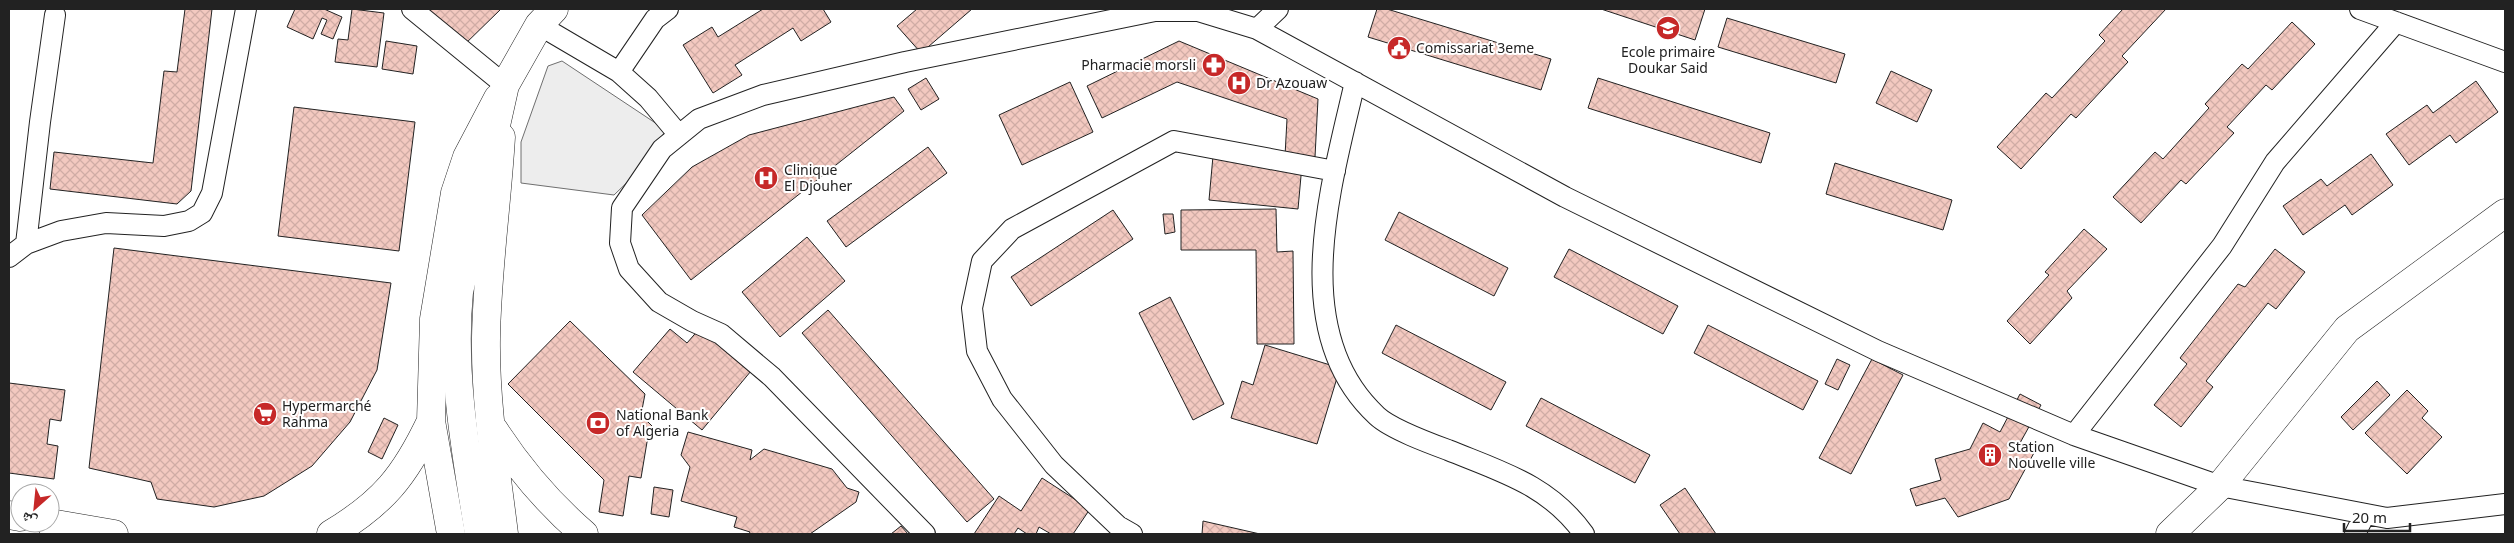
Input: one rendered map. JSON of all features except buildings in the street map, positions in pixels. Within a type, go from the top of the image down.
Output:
[{"type":"main road","points":[[452,534],[431,421],[434,319],[455,193],[467,157],[504,85],[547,17]]},
{"type":"main road","points":[[504,85],[499,181],[490,258],[486,339],[491,426],[504,534]]},
{"type":"main road","points":[[479,534],[460,402],[456,317],[459,292],[504,85]]},
{"type":"main road","points":[[2170,534],[2220,486],[2347,329],[2505,213]]},
{"type":"main road","points":[[331,534],[359,517],[390,490],[414,457],[431,421]]},
{"type":"main road","points":[[491,426],[534,485],[559,512],[584,534]]},
{"type":"main road","points":[[60,525],[114,534]]},
{"type":"street","points":[[9,257],[26,244],[61,231],[106,223],[164,226],[190,221],[202,213],[212,193],[246,9]]},
{"type":"street","points":[[412,9],[504,85]]},
{"type":"street","points":[[619,72],[655,19],[668,9]]},
{"type":"street","points":[[1257,29],[1278,9]]},
{"type":"street","points":[[2360,9],[2505,62]]},
{"type":"street","points":[[925,534],[772,377],[721,334],[692,322],[659,302],[629,269],[620,243],[622,208],[662,148],[699,119],[763,95],[905,62],[1155,12],[1198,11],[1257,29],[1565,197],[1851,338],[2074,435],[2220,486],[2387,518],[2505,504]]},
{"type":"street","points":[[26,244],[55,15]]},
{"type":"street","points":[[547,17],[619,72],[648,98],[679,135]]},
{"type":"street","points":[[2074,435],[2222,246],[2275,162],[2396,22]]},
{"type":"street","points":[[1355,82],[1327,205],[1322,298],[1331,347],[1350,387],[1378,417],[1423,440],[1533,486],[1561,506],[1584,534]]},
{"type":"street","points":[[1132,534],[1118,526],[1054,465],[1002,399],[977,351],[972,308],[982,261],[1012,229],[1174,141],[1335,171]]},
{"type":"street","points":[[2354,534],[2365,514]]},
{"type":"shaded area","points":[[562,61],[666,130],[641,169],[614,195],[521,183],[521,142],[548,66]]},
{"type":"place","name":"Ecole primaire Doukar Said","points":[[1668,28]]},
{"type":"place","name":"Comissariat 3eme","points":[[1399,48]]},
{"type":"place","name":"Pharmacie morsli","points":[[1214,65]]},
{"type":"place","name":"Dr Azouaw","points":[[1239,83]]},
{"type":"place","name":"Clinique El Djouher","points":[[766,178]]},
{"type":"place","name":"Hypermarché Rahma","points":[[265,414]]},
{"type":"place","name":"National Bank of Algeria","points":[[598,423]]},
{"type":"place","name":"Station Nouvelle ville","points":[[1990,455]]}]
